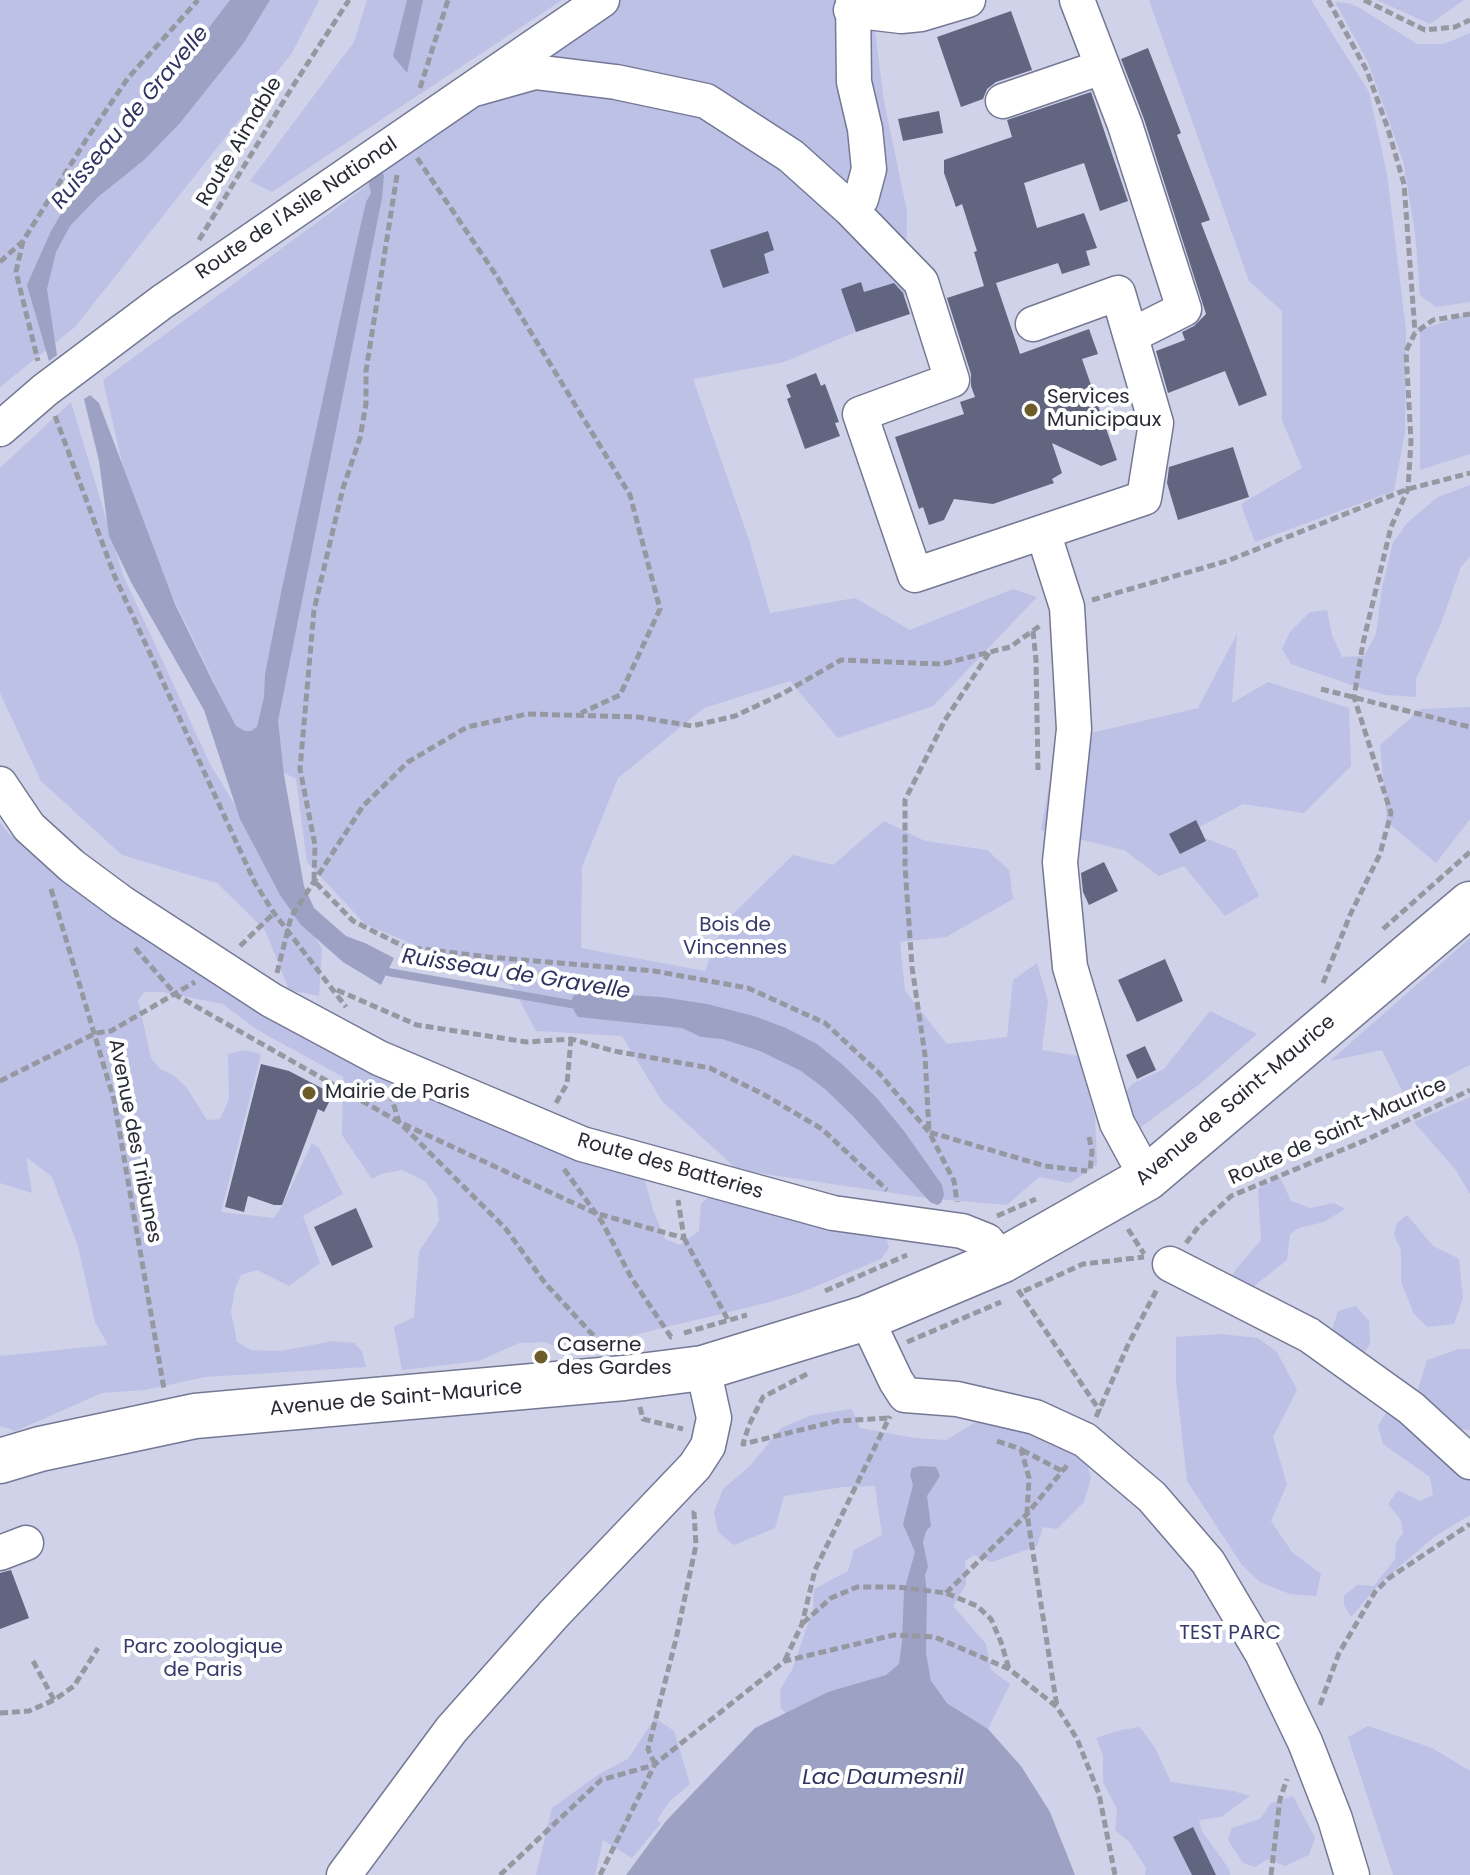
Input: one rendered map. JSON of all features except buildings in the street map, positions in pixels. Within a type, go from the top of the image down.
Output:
[{"type":"main road","name":"Avenue de Saint-Maurice","points":[[0,1461],[40,1449],[195,1416],[624,1378],[703,1368],[1011,1277],[1147,1178],[1470,904]]},
{"type":"street","name":"Route de l'Asile National","points":[[0,429],[45,390],[162,302],[602,0]]},
{"type":"street","points":[[850,209],[861,199],[869,169],[865,129],[854,82],[852,5],[901,16],[921,14],[968,0]]},
{"type":"street","points":[[1077,0],[1125,125],[1184,309],[1132,335]]},
{"type":"street","points":[[1003,101],[1102,67]]},
{"type":"street","points":[[471,90],[535,72],[616,82],[706,101],[791,156],[850,209],[921,282],[952,380],[860,414],[915,575],[1144,498],[1156,423],[1118,293],[1033,324]]},
{"type":"street","points":[[1043,532],[1067,607],[1074,729],[1060,862],[1070,967],[1117,1123],[1147,1178]]},
{"type":"street","name":"Route des Batteries","points":[[0,784],[29,827],[72,866],[122,903],[271,1000],[379,1058],[582,1144],[833,1213],[911,1238],[962,1231],[987,1241],[1011,1277]]},
{"type":"street","points":[[1159,1261],[1309,1335],[1411,1408],[1470,1462]]},
{"type":"street","points":[[866,1318],[899,1411],[957,1399],[1035,1417],[1092,1425],[1208,1562],[1262,1653],[1305,1742],[1335,1819],[1352,1875]]},
{"type":"street","points":[[344,1875],[451,1730],[553,1615],[695,1466],[708,1446],[714,1418],[703,1368]]},
{"type":"path","points":[[0,262],[23,241],[128,78],[198,0]]},
{"type":"path","name":"Route Aimable","points":[[194,248],[349,0]]},
{"type":"path","points":[[448,0],[403,138],[368,356],[366,404],[360,438],[343,488],[314,610],[300,769],[315,845],[314,881],[353,921],[405,947],[654,971],[748,988],[825,1023],[879,1073],[929,1132],[954,1181],[962,1231],[1044,1194]]},
{"type":"path","points":[[1328,0],[1367,71],[1404,184],[1415,333]]},
{"type":"path","points":[[1364,0],[1425,30],[1455,27],[1470,20]]},
{"type":"path","points":[[403,138],[496,275],[630,495],[660,609],[620,695],[579,714]]},
{"type":"path","points":[[23,241],[16,272],[45,390],[115,577],[255,883],[274,913],[334,989],[417,1025],[527,1042],[571,1039],[614,1051],[710,1068],[763,1094],[822,1129],[884,1186],[911,1238],[815,1296]]},
{"type":"path","points":[[1322,985],[1350,915],[1380,854],[1391,813],[1354,697],[1363,643],[1391,527],[1408,489],[1411,441],[1406,351],[1415,333],[1433,320],[1470,314]]},
{"type":"path","points":[[271,1000],[291,917],[363,806],[408,762],[467,727],[527,714],[638,717],[692,726],[735,716],[782,694],[841,660],[942,664],[1010,647],[1067,607],[1227,561],[1408,489],[1470,473]]},
{"type":"path","points":[[929,1132],[925,1055],[912,967],[905,866],[905,800],[945,720],[990,652]]},
{"type":"path","points":[[1321,689],[1470,727]]},
{"type":"path","points":[[1429,886],[1470,852]]},
{"type":"path","name":"Avenue des Tribunes","points":[[50,887],[114,1100],[165,1394],[173,1421]]},
{"type":"path","points":[[0,1081],[96,1033],[111,1031],[176,995],[220,967],[274,913]]},
{"type":"path","points":[[126,937],[176,995],[399,1122],[595,1213],[684,1238]]},
{"type":"path","points":[[571,1039],[567,1084],[554,1106],[550,1131],[565,1170],[671,1337],[760,1312]]},
{"type":"path","name":"Route de Saint-Maurice","points":[[946,1593],[1027,1514],[1064,1472],[1092,1425],[1128,1345],[1159,1261],[1231,1196],[1366,1140],[1470,1090]]},
{"type":"path","points":[[399,1122],[506,1229],[545,1283],[601,1346],[615,1345]]},
{"type":"path","points":[[929,1132],[1045,1166],[1090,1172],[1078,1177]]},
{"type":"path","points":[[674,1169],[684,1238],[728,1320]]},
{"type":"path","points":[[1121,1220],[1159,1261]]},
{"type":"path","points":[[1092,1425],[1011,1277],[1083,1264],[1159,1261]]},
{"type":"path","points":[[772,1392],[763,1397],[743,1444],[837,1421],[899,1411]]},
{"type":"path","points":[[639,1400],[643,1419],[696,1433]]},
{"type":"path","points":[[785,1661],[802,1624],[815,1570],[899,1411]]},
{"type":"path","points":[[991,1439],[1021,1449],[1064,1472]]},
{"type":"path","points":[[1021,1449],[1029,1478],[1027,1514],[1057,1707]]},
{"type":"path","points":[[655,1764],[648,1749],[696,1545],[694,1512]]},
{"type":"path","points":[[1389,1578],[1470,1524]]},
{"type":"path","points":[[802,1624],[831,1598],[857,1587],[898,1587],[946,1593],[977,1606],[991,1619],[1009,1669]]},
{"type":"path","points":[[500,1875],[601,1780],[655,1764],[785,1661],[894,1635],[935,1637],[1009,1669],[1057,1707],[1077,1739],[1099,1794],[1115,1875]]},
{"type":"path","points":[[0,1713],[29,1711],[54,1700],[74,1686],[98,1648]]},
{"type":"path","points":[[33,1661],[54,1700]]},
{"type":"path","points":[[600,1875],[655,1764]]},
{"type":"green space","name":"Bois de Vincennes","points":[[0,0],[1470,0],[1470,1875],[0,1875]]},
{"type":"green space","points":[[0,0],[319,0],[292,53],[75,327],[0,387]]},
{"type":"green space","points":[[367,0],[562,0],[272,192],[250,181],[354,42]]},
{"type":"green space","points":[[616,0],[871,0],[884,101],[907,211],[906,294],[882,321],[784,362],[693,379],[749,540],[770,613],[855,598],[910,630],[1013,589],[1037,597],[933,706],[838,738],[790,681],[704,708],[618,778],[582,867],[581,948],[705,971],[723,924],[793,855],[833,865],[884,821],[925,841],[987,850],[1009,870],[1013,899],[946,937],[900,942],[905,991],[947,1044],[1007,1037],[1013,980],[1037,963],[1048,1001],[1042,1050],[1078,1056],[1095,1116],[1097,1165],[1070,1183],[1039,1177],[1007,1205],[926,1198],[738,1170],[662,1101],[622,1036],[536,1031],[512,986],[365,924],[307,862],[296,779],[249,754],[135,519],[103,380],[357,193],[473,98]]},
{"type":"green space","points":[[1149,0],[1311,0],[1369,92],[1387,174],[1406,330],[1405,432],[1394,491],[1255,542],[1241,504],[1302,468],[1282,420],[1282,311],[1249,281]]},
{"type":"green space","points":[[1377,0],[1464,0],[1430,24]]},
{"type":"green space","points":[[1335,2],[1360,8],[1417,44],[1444,44],[1470,33],[1470,302],[1436,307],[1420,295],[1415,232],[1403,161],[1368,62]]},
{"type":"green space","points":[[1470,313],[1470,454],[1420,470],[1420,330]]},
{"type":"green space","points":[[71,402],[123,575],[210,764],[322,949],[319,996],[289,990],[265,930],[217,883],[122,855],[41,781],[0,693],[0,468]]},
{"type":"green space","points":[[1470,485],[1470,556],[1461,567],[1416,679],[1416,697],[1386,695],[1363,689],[1291,664],[1282,649],[1290,632],[1310,612],[1327,610],[1332,635],[1342,657],[1364,656],[1376,634],[1382,588],[1393,543],[1407,523],[1438,497]]},
{"type":"green space","points":[[1237,634],[1232,703],[1268,682],[1349,708],[1351,766],[1304,813],[1243,804],[1190,832],[1235,850],[1259,896],[1225,916],[1184,866],[1159,876],[1124,850],[1041,830],[1057,741],[1198,708]]},
{"type":"green space","points":[[1470,707],[1470,819],[1436,863],[1387,822],[1380,745],[1421,709]]},
{"type":"green space","points":[[0,822],[9,834],[51,866],[168,949],[644,1177],[665,1239],[680,1245],[699,1231],[701,1204],[709,1196],[886,1237],[889,1248],[881,1259],[770,1302],[634,1335],[559,1348],[545,1342],[519,1343],[479,1361],[402,1370],[394,1327],[414,1317],[419,1252],[439,1221],[437,1198],[425,1181],[402,1170],[372,1179],[342,1135],[343,1077],[256,1029],[223,1004],[162,992],[144,992],[138,1000],[151,1058],[160,1069],[173,1075],[187,1088],[207,1120],[220,1119],[229,1099],[228,1054],[245,1050],[261,1054],[221,1212],[274,1218],[312,1143],[319,1148],[343,1194],[303,1216],[320,1263],[289,1286],[257,1270],[241,1275],[231,1312],[237,1342],[251,1350],[281,1351],[333,1341],[354,1343],[362,1351],[366,1367],[205,1377],[145,1390],[102,1393],[16,1431],[0,1426],[0,1356],[108,1345],[95,1322],[78,1246],[52,1177],[26,1157],[32,1193],[0,1183]]},
{"type":"green space","points":[[1470,938],[1470,1065],[1405,1097],[1382,1050],[1330,1061]]},
{"type":"green space","points":[[1210,1011],[1257,1034],[1201,1083],[1138,1129],[1122,1097],[1132,1084],[1164,1069]]},
{"type":"green space","points":[[1470,1097],[1470,1194],[1455,1169],[1414,1122]]},
{"type":"green space","points":[[1280,1177],[1291,1201],[1310,1208],[1334,1203],[1345,1209],[1324,1222],[1299,1228],[1290,1234],[1287,1260],[1249,1290],[1230,1279],[1261,1240],[1258,1189]]},
{"type":"green space","points":[[1407,1215],[1433,1246],[1459,1259],[1463,1298],[1454,1324],[1427,1327],[1414,1314],[1401,1282],[1401,1250],[1394,1235],[1397,1223]]},
{"type":"green space","points":[[1356,1306],[1369,1321],[1370,1343],[1362,1357],[1332,1330],[1338,1311]]},
{"type":"green space","points":[[1220,1334],[1258,1338],[1277,1352],[1297,1390],[1273,1437],[1287,1484],[1271,1521],[1292,1552],[1321,1574],[1316,1596],[1290,1594],[1260,1582],[1242,1565],[1187,1481],[1176,1382],[1176,1337]]},
{"type":"green space","points":[[1459,1349],[1470,1349],[1470,1430],[1452,1428],[1416,1396],[1427,1360]]},
{"type":"green space","points":[[1389,1408],[1470,1479],[1470,1515],[1434,1537],[1377,1586],[1351,1617],[1344,1605],[1344,1596],[1357,1585],[1374,1586],[1395,1559],[1396,1543],[1403,1533],[1401,1520],[1388,1504],[1398,1490],[1420,1501],[1433,1495],[1430,1477],[1383,1444],[1378,1426]]},
{"type":"green space","points":[[852,1409],[860,1428],[946,1440],[974,1423],[996,1416],[1059,1437],[1087,1464],[1091,1478],[1084,1502],[1057,1529],[1043,1527],[1037,1546],[992,1562],[974,1555],[965,1561],[966,1584],[953,1606],[986,1644],[991,1670],[1010,1684],[988,1729],[938,1693],[828,1692],[786,1713],[781,1708],[780,1690],[792,1670],[813,1610],[814,1589],[848,1571],[854,1550],[882,1535],[875,1486],[843,1487],[784,1496],[775,1528],[734,1545],[718,1532],[714,1512],[723,1489],[751,1465],[781,1428],[812,1415]]},
{"type":"green space","points":[[655,1718],[674,1731],[690,1784],[669,1802],[657,1820],[661,1823],[632,1858],[603,1840],[595,1875],[536,1875],[552,1808],[599,1774],[628,1759]]},
{"type":"green space","points":[[1368,1726],[1432,1748],[1470,1771],[1470,1875],[1393,1875],[1348,1737]]},
{"type":"green space","points":[[1140,1727],[1155,1748],[1171,1782],[1250,1796],[1221,1817],[1199,1820],[1202,1831],[1230,1875],[1145,1875],[1146,1868],[1130,1843],[1115,1830],[1117,1809],[1103,1782],[1103,1755],[1096,1738]]},
{"type":"green space","points":[[1293,1796],[1315,1838],[1309,1855],[1285,1866],[1268,1859],[1255,1867],[1243,1863],[1228,1840],[1232,1828],[1260,1819],[1271,1803]]},
{"type":"water","points":[[230,0],[270,0],[243,44],[180,123],[144,160],[98,197],[70,226],[56,252],[47,289],[57,355],[49,361],[27,285],[51,231],[103,151],[165,85]]},
{"type":"water","points":[[407,0],[423,0],[407,73],[393,56]]},
{"type":"water","points":[[382,173],[382,198],[278,721],[284,775],[304,886],[314,908],[346,936],[394,958],[381,985],[343,962],[301,925],[280,895],[240,819],[204,710],[131,582],[109,536],[99,461],[84,399],[90,395],[99,403],[175,604],[212,680],[236,726],[251,731],[257,727],[264,697],[265,674],[282,588],[355,250],[371,193],[368,180]]},
{"type":"water","points":[[580,992],[661,997],[707,1004],[754,1016],[817,1044],[876,1097],[904,1131],[942,1185],[944,1195],[941,1203],[930,1202],[853,1116],[801,1071],[760,1051],[722,1039],[701,1037],[682,1028],[578,1017],[572,997]]},
{"type":"water","name":"Lac Daumesnil","points":[[936,1467],[940,1476],[927,1496],[931,1526],[923,1542],[928,1567],[925,1575],[926,1653],[931,1681],[947,1703],[988,1729],[1021,1766],[1050,1812],[1075,1875],[626,1875],[666,1821],[755,1728],[828,1692],[886,1675],[899,1664],[904,1591],[915,1552],[903,1524],[913,1485],[910,1475],[912,1468]]},
{"type":"waterway","name":"Ruisseau de Gravelle","points":[[380,968],[388,972],[582,1006]]},
{"type":"place","name":"Services Municipaux","points":[[1031,410]]},
{"type":"place","name":"Mairie de Paris","points":[[309,1093]]},
{"type":"place","name":"Caserne des Gardes","points":[[541,1357]]},
{"type":"park label","name":"TEST PARC","points":[[1230,1634]]},
{"type":"park label","name":"Parc zoologique de Paris","points":[[203,1660]]}]
